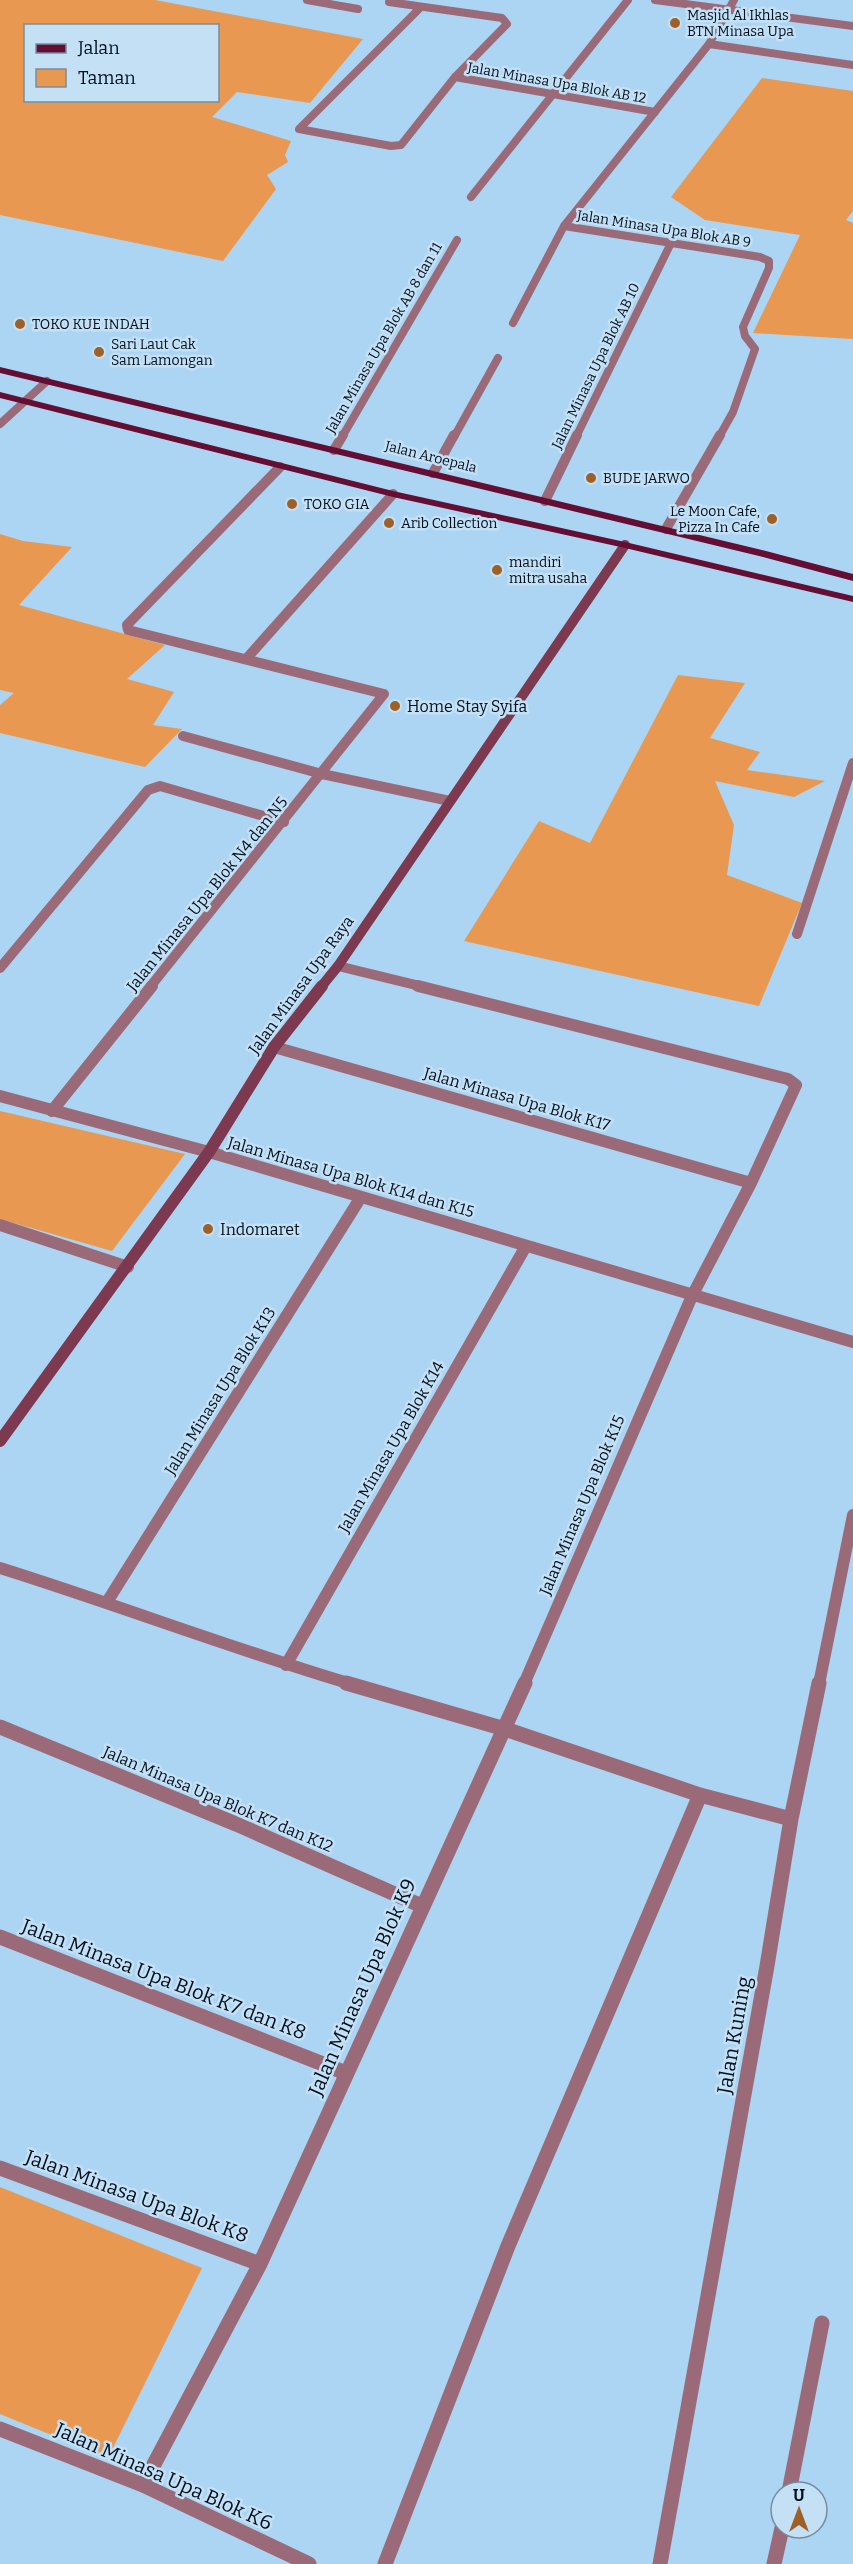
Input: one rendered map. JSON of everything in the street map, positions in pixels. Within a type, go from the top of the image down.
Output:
[{"type":"main road","name":"Jalan Aroepala","points":[[0,370],[434,473],[853,578]]},
{"type":"main road","points":[[0,395],[280,467],[853,599]]},
{"type":"street","points":[[307,0],[358,9]]},
{"type":"street","points":[[471,197],[628,0]]},
{"type":"street","points":[[655,0],[853,26]]},
{"type":"street","points":[[513,323],[564,226],[709,44],[734,0]]},
{"type":"street","points":[[388,2],[421,6],[506,21],[507,24],[455,77],[401,145],[391,146],[303,131],[298,128],[421,6]]},
{"type":"street","points":[[709,44],[853,65]]},
{"type":"street","name":"Jalan Minasa Upa Blok AB 12","points":[[455,77],[655,112]]},
{"type":"street","name":"Jalan Minasa Upa Blok AB 9","points":[[564,226],[760,257],[769,261],[769,268],[743,327],[745,336],[755,349],[733,412],[666,530]]},
{"type":"street","name":"Jalan Minasa Upa Blok AB 8 dan 11","points":[[334,450],[457,240]]},
{"type":"street","name":"Jalan Minasa Upa Blok AB 10","points":[[545,501],[670,243]]},
{"type":"street","points":[[434,473],[498,358]]},
{"type":"street","points":[[0,424],[47,381]]},
{"type":"street","points":[[280,467],[127,625],[130,632],[247,658],[393,494]]},
{"type":"street","name":"Jalan Minasa Upa Raya","points":[[0,1441],[209,1152],[274,1047],[338,966],[625,545]]},
{"type":"street","name":"Jalan Minasa Upa Blok N4 dan N5","points":[[52,1112],[384,694],[247,658]]},
{"type":"street","points":[[183,736],[322,774],[450,801]]},
{"type":"street","points":[[797,934],[853,763]]},
{"type":"street","points":[[0,968],[148,789],[160,786],[284,822]]},
{"type":"street","name":"Jalan Minasa Upa Blok K15","points":[[338,966],[794,1081],[796,1088],[751,1183],[692,1296],[505,1729]]},
{"type":"street","name":"Jalan Minasa Upa Blok K17","points":[[274,1047],[751,1183]]},
{"type":"street","name":"Jalan Minasa Upa Blok K14 dan K15","points":[[0,1096],[52,1112],[209,1152],[853,1342]]},
{"type":"street","name":"Jalan Minasa Upa Blok K13","points":[[107,1602],[361,1197]]},
{"type":"street","points":[[0,1225],[128,1267]]},
{"type":"street","name":"Jalan Minasa Upa Blok K14","points":[[286,1665],[526,1246]]},
{"type":"street","name":"Jalan Kuning","points":[[660,2564],[767,1966],[791,1819],[853,1515]]},
{"type":"street","points":[[0,1568],[107,1602],[286,1665],[505,1729],[700,1795],[791,1819]]},
{"type":"street","name":"Jalan Minasa Upa Blok K7 dan K12","points":[[0,1727],[236,1824],[422,1906]]},
{"type":"street","name":"Jalan Minasa Upa Blok K9","points":[[143,2485],[260,2264],[505,1729]]},
{"type":"street","points":[[385,2564],[508,2246],[700,1795]]},
{"type":"street","name":"Jalan Minasa Upa Blok K7 dan K8","points":[[0,1937],[346,2073]]},
{"type":"street","name":"Jalan Minasa Upa Blok K8","points":[[0,2168],[260,2264]]},
{"type":"street","points":[[791,2480],[822,2323]]},
{"type":"street","name":"Jalan Minasa Upa Blok K6","points":[[0,2429],[143,2485],[309,2564]]},
{"type":"street","points":[[774,2564],[779,2540]]},
{"type":"green space","points":[[0,0],[155,0],[363,39],[310,103],[237,92],[212,117],[291,141],[285,155],[288,162],[267,175],[276,189],[223,261],[0,215]]},
{"type":"green space","points":[[762,78],[853,91],[853,211],[846,220],[853,223],[853,339],[753,333],[800,235],[705,220],[671,197]]},
{"type":"green space","points":[[0,534],[23,541],[72,547],[19,605],[165,645],[127,679],[174,692],[153,725],[182,729],[145,767],[0,733],[0,705],[14,693],[0,690]]},
{"type":"green space","points":[[678,675],[745,683],[710,738],[760,752],[747,770],[825,781],[794,797],[715,781],[734,825],[727,875],[802,903],[759,1006],[464,941],[539,821],[590,843]]},
{"type":"green space","points":[[0,1111],[185,1154],[112,1251],[0,1219]]},
{"type":"green space","points":[[0,2187],[202,2268],[108,2458],[0,2414]]},
{"type":"place","name":"Masjid Al Ikhlas BTN Minasa Upa","points":[[675,23]]},
{"type":"place","name":"TOKO KUE INDAH","points":[[20,324]]},
{"type":"place","name":"Sari Laut Cak Sam Lamongan","points":[[99,352]]},
{"type":"place","name":"BUDE JARWO","points":[[591,478]]},
{"type":"place","name":"TOKO GIA","points":[[292,504]]},
{"type":"place","name":"Le Moon Cafe, Pizza In Cafe","points":[[772,519]]},
{"type":"place","name":"Arib Collection","points":[[389,523]]},
{"type":"place","name":"mandiri mitra usaha","points":[[497,570]]},
{"type":"place","name":"Home Stay Syifa","points":[[395,706]]},
{"type":"place","name":"Indomaret","points":[[208,1229]]}]
